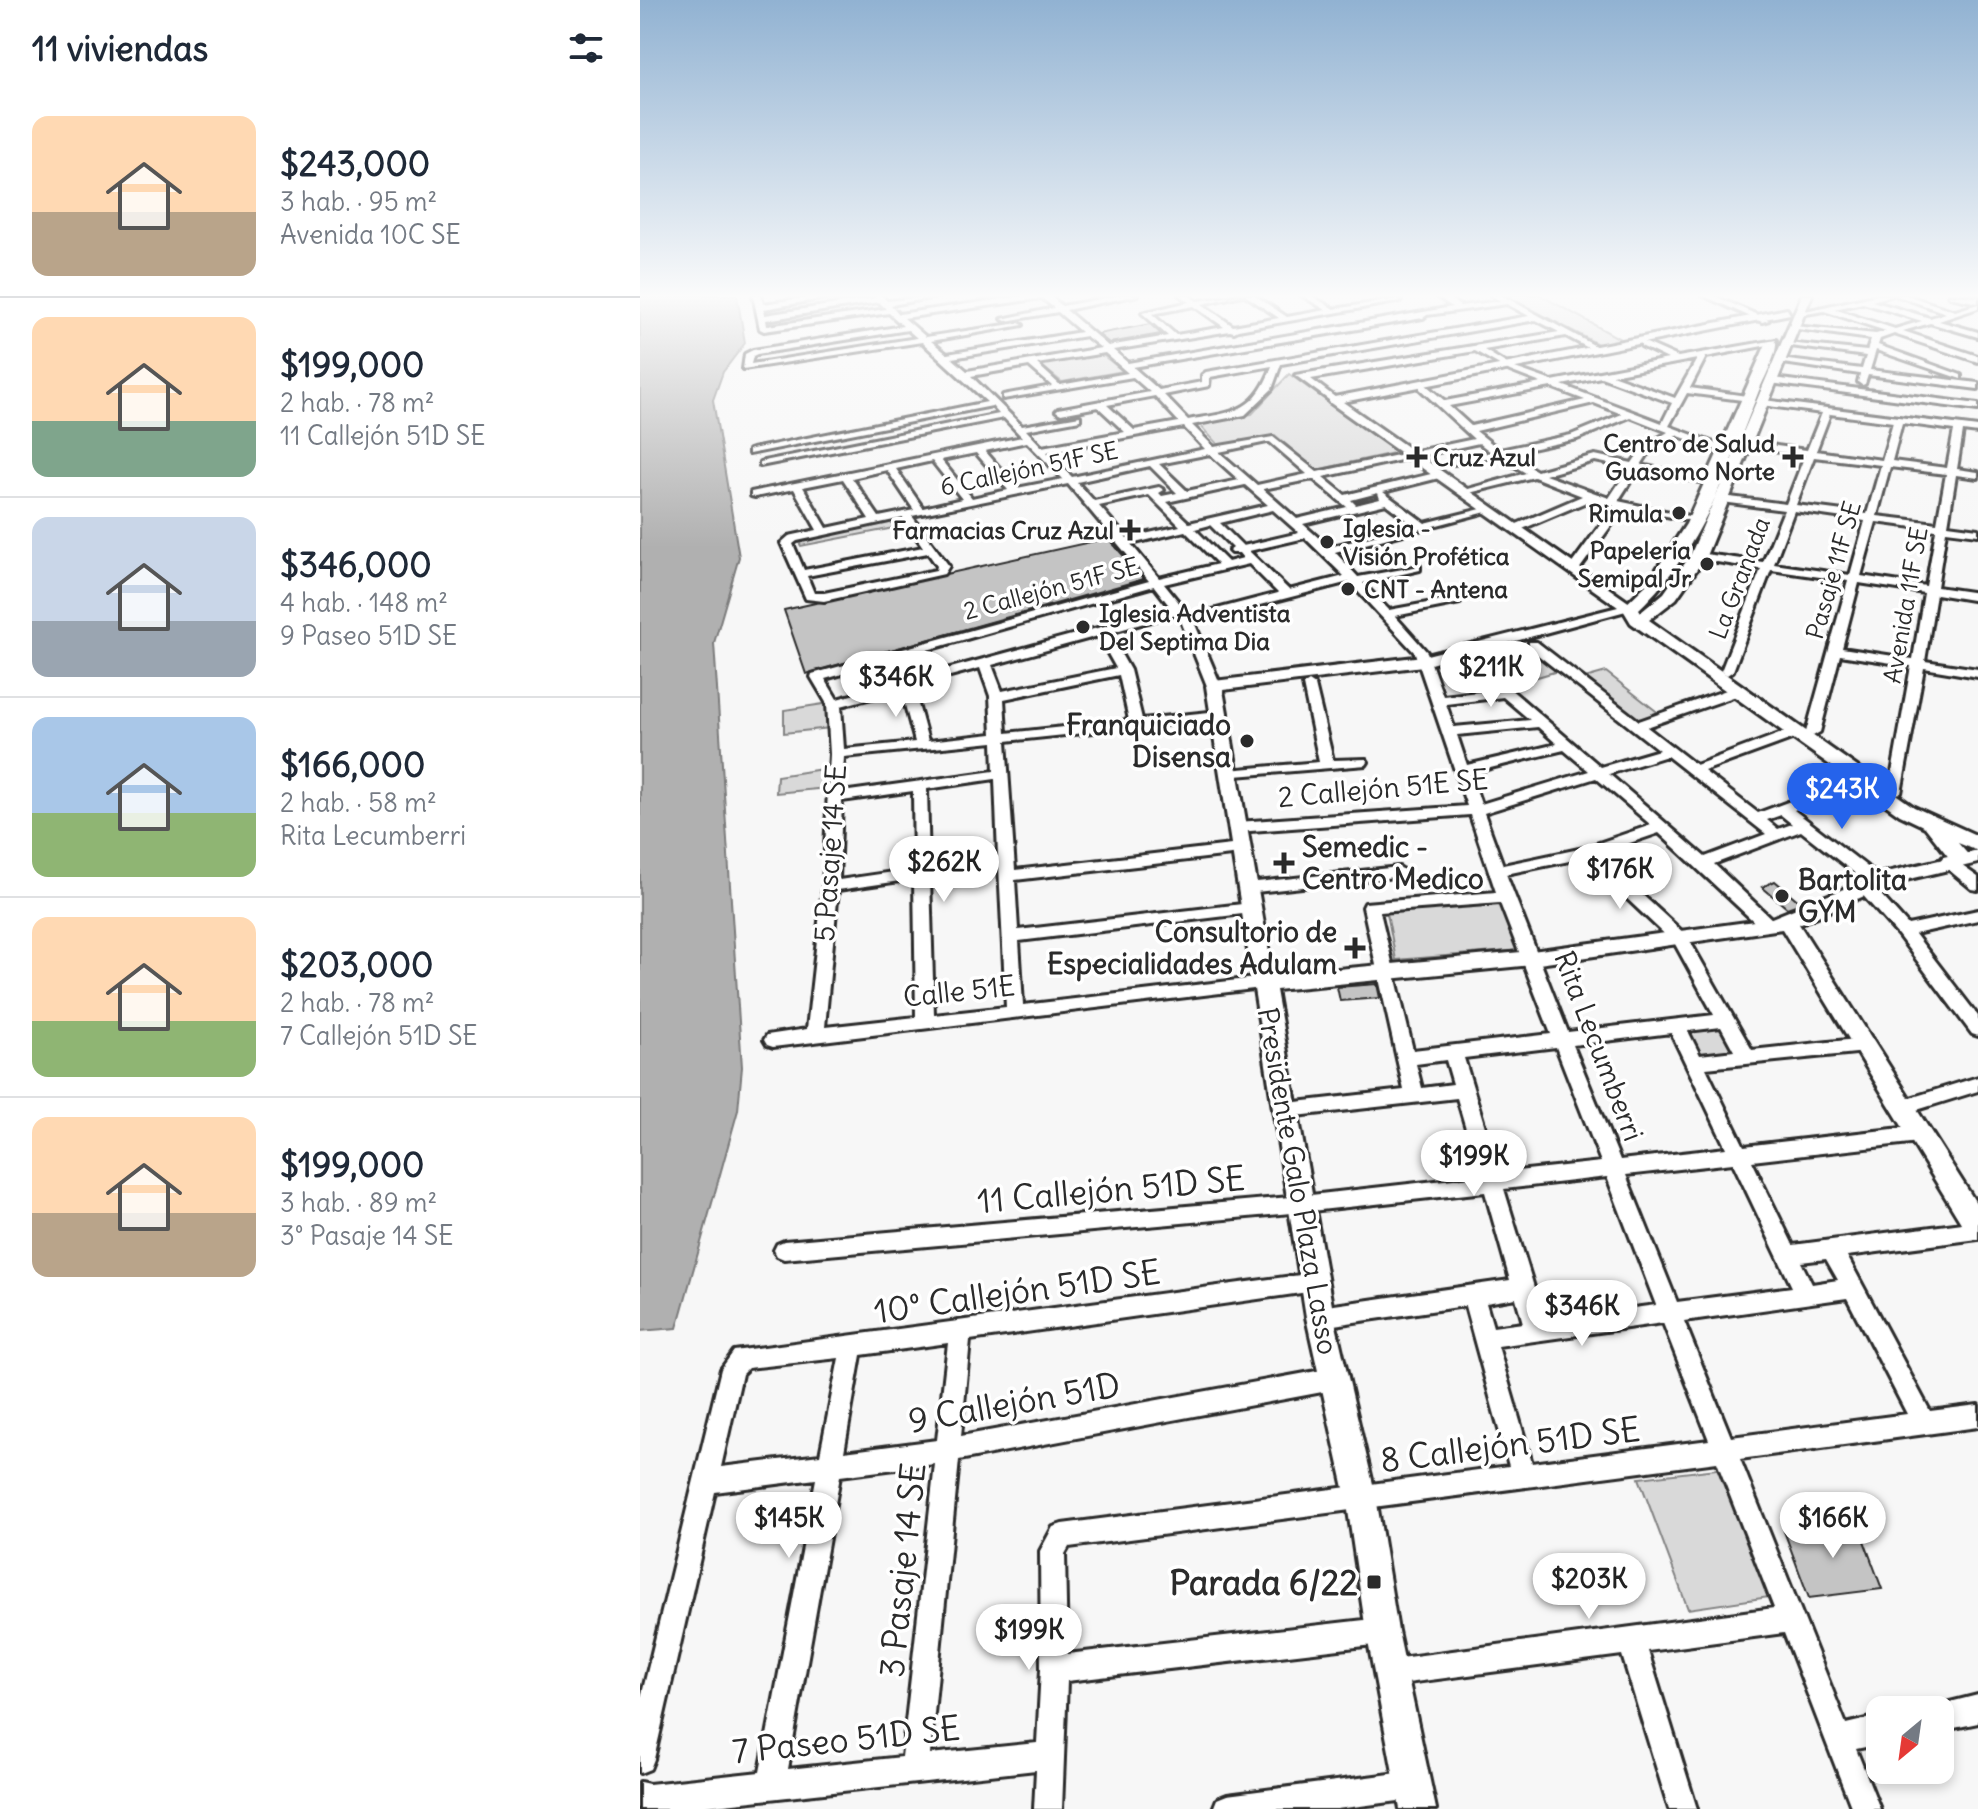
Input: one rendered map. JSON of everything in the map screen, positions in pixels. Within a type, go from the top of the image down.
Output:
[{"type":"main road","points":[[1638,614],[1694,520],[1727,451],[1747,399],[1759,379]]},
{"type":"main road","points":[[1638,614],[1670,596],[1698,556],[1773,381]]},
{"type":"main road","points":[[1638,614],[1727,671],[1860,780],[1928,823],[1978,844]]},
{"type":"main road","points":[[1638,614],[1737,691],[1896,790],[1978,830]]},
{"type":"main road","points":[[1928,823],[1962,859]]},
{"type":"street","name":"Presidente Galo Plaza Lasso","points":[[970,379],[1070,480],[1183,615],[1216,699],[1320,1317],[1361,1497],[1382,1631],[1416,1797]]},
{"type":"street","points":[[1048,379],[1059,388]]},
{"type":"street","points":[[1006,397],[1106,379]]},
{"type":"street","name":"Rita Lecumberri","points":[[1141,379],[1176,411],[1211,450],[1356,579],[1421,652],[1506,897],[1866,1809]]},
{"type":"street","points":[[1019,429],[1100,404],[1205,379]]},
{"type":"street","points":[[1176,411],[1206,379]]},
{"type":"street","points":[[1040,450],[1242,413],[1264,394],[1273,379]]},
{"type":"street","points":[[1305,379],[1638,614]]},
{"type":"street","points":[[1335,402],[1452,379]]},
{"type":"street","points":[[1335,402],[1458,379]]},
{"type":"street","points":[[1539,379],[1727,451]]},
{"type":"street","points":[[1444,404],[1577,379]]},
{"type":"street","points":[[1615,379],[1678,402]]},
{"type":"street","points":[[1664,427],[1690,379]]},
{"type":"street","points":[[1853,414],[1862,379]]},
{"type":"street","points":[[1942,425],[1947,379]]},
{"type":"street","points":[[1953,379],[1978,386]]},
{"type":"street","points":[[1773,381],[1978,407]]},
{"type":"street","points":[[1423,387],[1481,440],[1540,476],[1587,498],[1694,520]]},
{"type":"street","points":[[1685,390],[1747,399]]},
{"type":"street","points":[[1042,391],[1065,415]]},
{"type":"street","points":[[1471,429],[1593,401]]},
{"type":"street","points":[[752,452],[994,403]]},
{"type":"street","points":[[1764,403],[1978,430]]},
{"type":"street","points":[[1100,404],[1132,433]]},
{"type":"street","points":[[1065,415],[1109,411]]},
{"type":"street","name":"La Granada","points":[[1727,671],[1827,411]]},
{"type":"street","points":[[1458,462],[1574,437],[1629,414]]},
{"type":"street","points":[[764,464],[1006,415]]},
{"type":"street","name":"Pasaje 11F SE","points":[[1804,732],[1834,650],[1898,420]]},
{"type":"street","name":"Avenida 11F SE","points":[[1896,790],[1959,428]]},
{"type":"street","points":[[1574,569],[1616,505],[1646,449],[1676,431]]},
{"type":"street","points":[[755,494],[1029,439]]},
{"type":"street","name":"6 Callejón 51F SE","points":[[791,544],[824,532],[876,521],[910,520],[921,512],[969,501],[1273,440],[1313,475]]},
{"type":"street","points":[[1091,505],[1181,490],[1251,485],[1313,475],[1481,440]]},
{"type":"street","points":[[809,441],[818,453]]},
{"type":"street","points":[[1747,445],[1978,475]]},
{"type":"street","points":[[978,449],[1015,492]]},
{"type":"street","points":[[935,458],[969,501]]},
{"type":"street","points":[[1465,493],[1540,476],[1595,458],[1712,483]]},
{"type":"street","points":[[1152,463],[1181,490]]},
{"type":"street","points":[[890,467],[921,512]]},
{"type":"street","points":[[1313,475],[1354,508]]},
{"type":"street","points":[[1343,499],[1439,475]]},
{"type":"street","points":[[846,476],[876,521]]},
{"type":"street","points":[[797,486],[824,532]]},
{"type":"street","points":[[1376,490],[1422,526]]},
{"type":"street","points":[[1156,496],[1226,566]]},
{"type":"street","points":[[1516,528],[1587,498]]},
{"type":"street","points":[[1722,499],[1978,532]]},
{"type":"street","points":[[1295,523],[1388,500]]},
{"type":"street","points":[[1124,542],[1276,506]]},
{"type":"street","points":[[1327,551],[1489,510]]},
{"type":"street","points":[[910,520],[943,566],[940,572],[824,597],[810,597],[791,544],[910,520]]},
{"type":"street","points":[[1212,521],[1287,595]]},
{"type":"street","points":[[1215,555],[1307,534]]},
{"type":"street","points":[[801,574],[929,549]]},
{"type":"street","points":[[1698,556],[1978,597]]},
{"type":"street","name":"2 Callejón 51F SE","points":[[817,677],[891,656],[1058,626],[1157,582],[1251,560]]},
{"type":"street","points":[[834,704],[985,663],[1058,626],[1101,630],[1416,568]]},
{"type":"street","points":[[1389,614],[1456,600]]},
{"type":"street","points":[[837,754],[1136,723],[1216,699],[1470,661],[1638,614]]},
{"type":"street","points":[[1216,699],[1425,666],[1638,614]]},
{"type":"street","points":[[1101,630],[1124,670],[1136,723]]},
{"type":"street","points":[[1533,645],[1777,835]]},
{"type":"street","points":[[1834,650],[1978,673]]},
{"type":"street","points":[[891,656],[906,683],[923,746]]},
{"type":"street","points":[[1470,661],[1564,746],[1779,924],[1866,1045],[1978,1229],[1787,1255]]},
{"type":"street","points":[[985,663],[997,696],[1015,1013]]},
{"type":"street","points":[[997,696],[1124,670]]},
{"type":"street","name":"5 Pasaje 14 SE","points":[[815,1034],[831,886],[837,754],[834,704],[817,677]]},
{"type":"street","points":[[1309,685],[1327,764]]},
{"type":"street","points":[[1637,726],[1737,691]]},
{"type":"street","points":[[1438,701],[1503,693]]},
{"type":"street","points":[[1448,732],[1538,723]]},
{"type":"street","points":[[1694,770],[1804,732]]},
{"type":"street","points":[[1461,771],[1564,746]]},
{"type":"street","name":"2 Callejón 51E SE","points":[[1237,827],[1477,810],[1670,751]]},
{"type":"street","points":[[1228,774],[1361,762]]},
{"type":"street","points":[[834,798],[1001,774]]},
{"type":"street","points":[[1756,819],[1860,780]]},
{"type":"street","points":[[920,787],[925,1023]]},
{"type":"street","points":[[1783,809],[1871,885],[1978,1029]]},
{"type":"street","points":[[1703,863],[1802,825]]},
{"type":"street","points":[[1497,871],[1587,852],[1661,827]]},
{"type":"street","points":[[831,886],[924,871],[1009,868],[1240,849]]},
{"type":"street","points":[[1587,852],[1681,940],[1746,1056]]},
{"type":"street","points":[[1962,859],[1978,885]]},
{"type":"street","name":"Calle 51E","points":[[773,1040],[1264,983],[1532,958],[1681,940],[1779,924],[1871,885],[1962,859]]},
{"type":"street","points":[[1012,936],[1399,872]]},
{"type":"street","points":[[1414,1095],[1371,907],[1506,897]]},
{"type":"street","points":[[1904,931],[1978,915]]},
{"type":"street","points":[[1406,1058],[1725,1020]]},
{"type":"street","points":[[1677,1026],[1697,1062],[1806,1294]]},
{"type":"street","points":[[1697,1062],[1866,1045]]},
{"type":"street","points":[[1453,1052],[1536,1331]]},
{"type":"street","points":[[1904,1107],[1978,1084]]},
{"type":"street","points":[[1287,1110],[1465,1090]]},
{"type":"street","name":"11 Callejón 51D SE","points":[[784,1250],[1302,1204],[1919,1134]]},
{"type":"street","points":[[1832,1249],[1924,1423]]},
{"type":"street","name":"10° Callejón 51D SE","points":[[705,1481],[732,1369],[742,1358],[852,1346],[1315,1282]]},
{"type":"street","points":[[1320,1317],[1522,1288]]},
{"type":"street","points":[[1485,1338],[1852,1288]]},
{"type":"street","points":[[1473,1295],[1524,1476]]},
{"type":"street","name":"3 Pasaje 14 SE","points":[[915,1768],[960,1331]]},
{"type":"street","points":[[772,1782],[852,1346]]},
{"type":"street","name":"9 Callejón 51D","points":[[705,1481],[950,1450],[1333,1379]]},
{"type":"street","name":"8 Callejón 51D SE","points":[[1054,1669],[1054,1545],[1062,1536],[1924,1423],[1976,1419]]},
{"type":"street","points":[[640,1759],[705,1481]]},
{"type":"street","points":[[1392,1672],[1792,1619]]},
{"type":"street","points":[[1048,1809],[1054,1669],[1382,1631]]},
{"type":"street","points":[[1631,1640],[1683,1809]]},
{"type":"street","points":[[1954,1714],[1978,1709]]},
{"type":"street","points":[[1839,1739],[1866,1733]]},
{"type":"street","name":"7 Paseo 51D SE","points":[[645,1797],[1050,1755]]},
{"type":"street","points":[[1237,1808],[1416,1797]]},
{"type":"shaded area","points":[[640,379],[720,379],[713,400],[739,557],[714,643],[742,1067],[738,1110],[677,1328],[640,1331]]},
{"type":"shaded area","points":[[1284,379],[1297,379],[1398,452],[1316,470],[1275,435],[1219,446],[1197,422],[1252,414]]},
{"type":"shaded area","points":[[902,517],[909,525],[801,546],[797,539]]},
{"type":"shaded area","points":[[1542,655],[1561,670],[1507,686],[1490,671]]},
{"type":"shaded area","points":[[1606,672],[1660,714],[1638,720],[1585,678]]},
{"type":"shaded area","points":[[830,703],[830,728],[784,733],[784,710]]},
{"type":"shaded area","points":[[829,768],[827,788],[776,793],[777,776]]},
{"type":"shaded area","points":[[1502,900],[1520,950],[1396,960],[1386,908]]},
{"type":"shaded area","points":[[1725,1020],[1746,1056],[1697,1062],[1677,1026]]},
{"type":"shaded area","points":[[1725,1468],[1776,1596],[1688,1609],[1639,1478]]},
{"type":"building","points":[[1108,538],[1144,579],[806,674],[784,610]]},
{"type":"building","name":"Bartolita GYM","points":[[1775,881],[1801,903],[1787,908],[1762,887]]},
{"type":"building","points":[[1377,984],[1380,998],[1340,1001],[1337,987]]},
{"type":"building","points":[[1857,1522],[1882,1589],[1809,1598],[1784,1531]]},
{"type":"place","name":"Cruz Azul","points":[[1417,457]]},
{"type":"place","name":"Centro de Salud Guasomo Norte","points":[[1793,457]]},
{"type":"place","name":"Rimula","points":[[1679,513]]},
{"type":"place","name":"Farmacias Cruz Azul","points":[[1130,530]]},
{"type":"place","name":"Iglesia - Visión Profética","points":[[1327,542]]},
{"type":"place","name":"Papelería Semipal Jr","points":[[1707,564]]},
{"type":"place","name":"CNT - Antena","points":[[1348,589]]},
{"type":"place","name":"Iglesia Adventista Del Septima Dia","points":[[1083,627]]},
{"type":"place","name":"Franquiciado Disensa","points":[[1247,741]]},
{"type":"place","name":"Semedic - Centro Medico","points":[[1284,863]]},
{"type":"place","name":"Bartolita GYM","points":[[1782,896]]},
{"type":"place","name":"Consultorio de Especialidades Adulam","points":[[1355,948]]},
{"type":"place","name":"Parada 6/22","points":[[1374,1582]]}]
